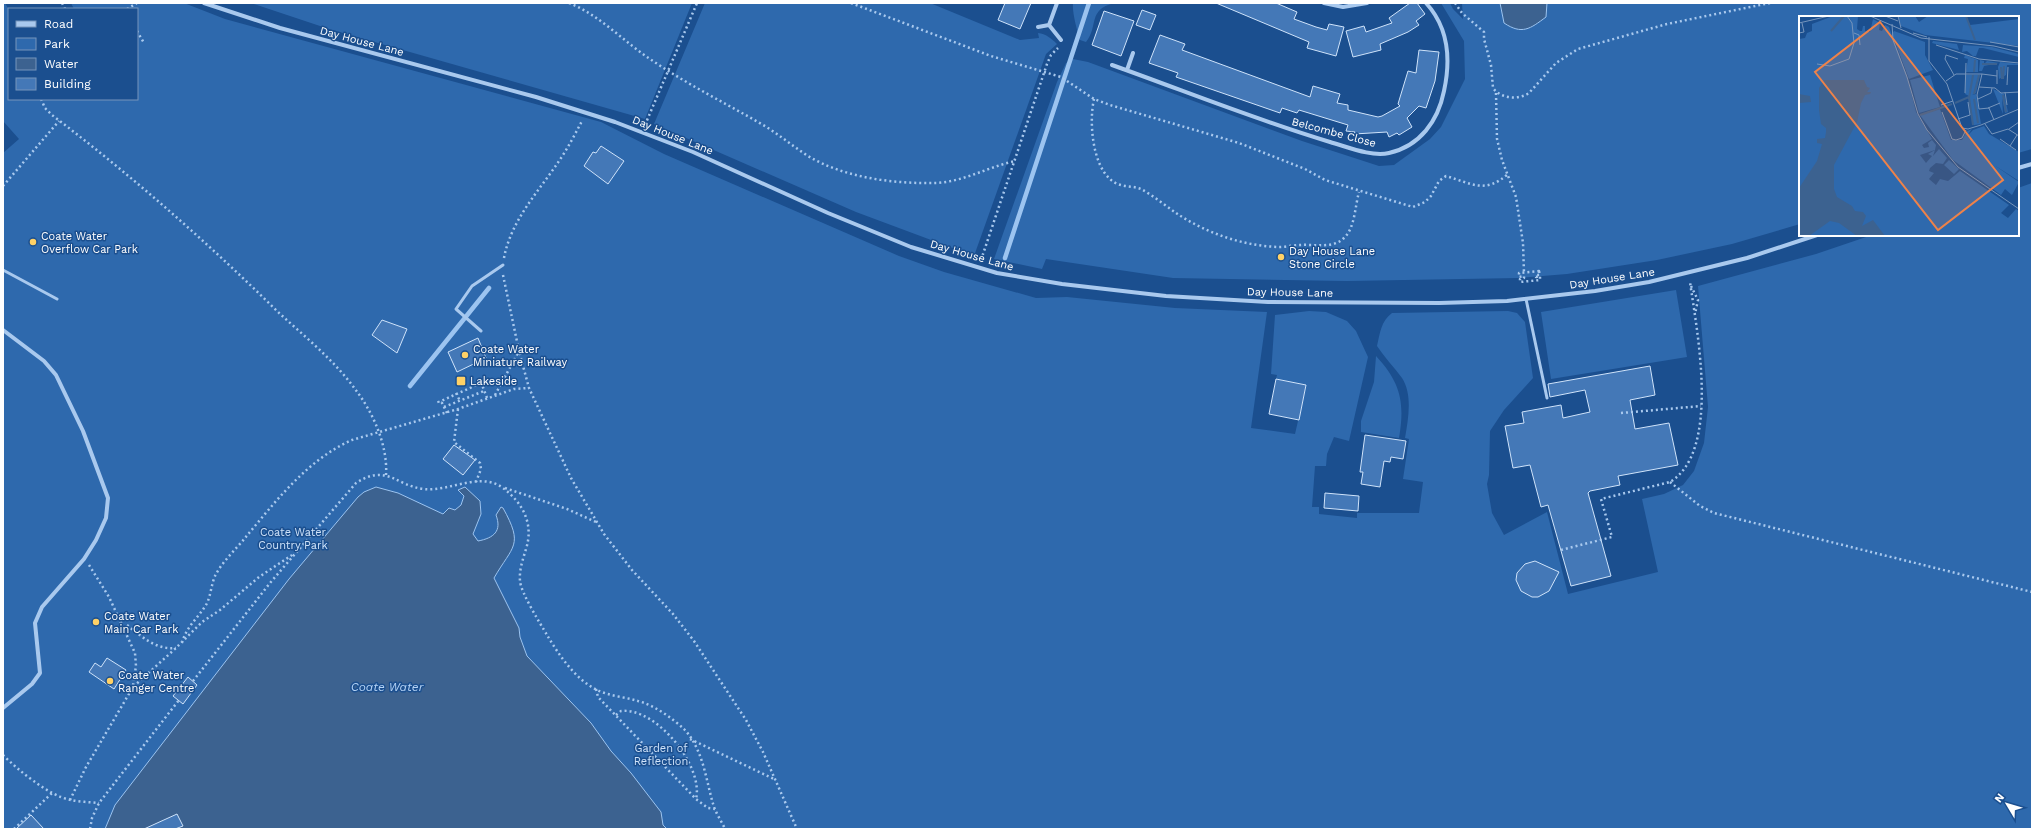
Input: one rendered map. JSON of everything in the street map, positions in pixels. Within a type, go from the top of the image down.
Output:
[{"type":"street","name":"Day House Lane","points":[[204,3],[280,28],[586,113],[642,131],[911,247],[979,268],[1011,276],[1069,285],[1143,294],[1268,302],[1432,303],[1526,299],[1602,290],[1689,273],[1748,258],[1813,236]]},
{"type":"street","points":[[1048,26],[1057,3]]},
{"type":"street","points":[[1324,3],[1343,7],[1367,3]]},
{"type":"street","name":"Belcombe Close","points":[[1112,65],[1296,132],[1364,151],[1388,154],[1398,150],[1425,133],[1436,118],[1440,106],[1444,90],[1448,51],[1437,16],[1426,3]]},
{"type":"street","points":[[1038,27],[1048,26]]},
{"type":"street","points":[[1048,26],[1061,40]]},
{"type":"street","points":[[1127,70],[1133,53]]},
{"type":"street","points":[[2019,168],[2032,164]]},
{"type":"street","points":[[3,330],[44,361],[56,375],[78,419],[101,476],[108,498],[106,518],[96,540],[84,559],[42,607],[35,623],[40,673],[32,684],[3,708]]},
{"type":"lane","points":[[481,331],[456,309],[472,286],[503,265]]},
{"type":"lane","points":[[3,270],[57,298]]},
{"type":"lane","points":[[1526,299],[1546,398]]},
{"type":"path","points":[[569,3],[592,15],[637,50],[669,71],[769,128],[807,155],[824,164],[853,174],[892,181],[938,183],[964,179],[997,165],[1015,161]]},
{"type":"path","points":[[642,131],[698,3]]},
{"type":"path","points":[[851,3],[991,56],[1057,76],[1093,98],[1128,112],[1239,143],[1305,169],[1325,180],[1359,192],[1413,207],[1425,202],[1431,196],[1439,181],[1446,176],[1481,186],[1489,186],[1498,183],[1508,174]]},
{"type":"path","points":[[1454,3],[1462,13],[1484,32],[1484,39],[1491,66],[1493,88],[1496,93],[1497,139],[1502,160],[1516,197],[1523,243],[1524,272]]},
{"type":"path","points":[[1496,93],[1508,97],[1524,96],[1556,63],[1578,49],[1667,24],[1770,3]]},
{"type":"path","points":[[138,33],[144,44]]},
{"type":"path","points":[[979,268],[1044,73],[1051,55],[1061,46]]},
{"type":"path","points":[[1093,98],[1091,118],[1093,137],[1098,158],[1103,170],[1110,179],[1124,186],[1142,190],[1182,216],[1225,238],[1260,246],[1281,247],[1336,243],[1344,238],[1349,231],[1359,192]]},
{"type":"path","points":[[41,100],[45,108],[59,121],[132,179],[216,251],[355,388],[379,433],[385,454],[386,475]]},
{"type":"path","points":[[586,113],[560,160],[515,226],[507,243],[503,265],[506,295],[529,388],[568,471],[596,522],[615,549],[673,614],[694,641],[746,720],[776,780],[797,829]]},
{"type":"path","points":[[3,186],[59,121]]},
{"type":"path","points":[[1539,271],[1540,275],[1536,275],[1536,277],[1540,276],[1540,280],[1520,282],[1520,279],[1524,278],[1524,276],[1520,277],[1519,273],[1524,272],[1539,271]]},
{"type":"path","points":[[1561,550],[1612,537],[1601,499],[1670,482],[1680,476],[1690,463],[1697,442],[1701,406],[1700,362],[1689,273]]},
{"type":"path","points":[[1690,286],[1698,300],[1695,315]]},
{"type":"path","points":[[495,396],[519,351]]},
{"type":"path","points":[[442,402],[441,400],[481,382],[487,398]]},
{"type":"path","points":[[182,643],[184,633],[206,604],[216,576],[277,500],[314,464],[337,447],[447,413],[514,389],[529,388]]},
{"type":"path","points":[[444,407],[484,391]]},
{"type":"path","points":[[457,393],[460,401]]},
{"type":"path","points":[[438,401],[439,403],[442,402]]},
{"type":"path","points":[[442,402],[447,413]]},
{"type":"path","points":[[1621,413],[1701,406]]},
{"type":"path","points":[[458,409],[454,442],[480,463],[482,469],[476,482]]},
{"type":"path","points":[[193,681],[293,555],[356,483],[369,476],[386,475],[422,489],[476,482],[494,483],[520,504],[528,523],[529,536],[520,572],[520,584],[548,636],[566,662],[582,680],[596,689],[652,706],[684,730],[704,768],[715,809],[725,829]]},
{"type":"path","points":[[1670,482],[1700,506],[1714,513],[2032,592]]},
{"type":"path","points":[[502,488],[567,509],[596,522]]},
{"type":"path","points":[[70,800],[86,767],[133,686],[182,643],[202,622],[220,610],[259,577],[293,555]]},
{"type":"path","points":[[84,559],[109,597],[135,653],[136,666],[133,686]]},
{"type":"path","points":[[127,625],[144,639],[158,646],[168,649],[176,648]]},
{"type":"path","points":[[596,689],[598,697],[696,799],[708,808],[715,809]]},
{"type":"path","points":[[90,829],[92,818],[99,803],[179,700]]},
{"type":"path","points":[[616,715],[621,712],[634,713],[655,724],[675,741],[686,756],[692,771],[698,793],[696,799]]},
{"type":"path","points":[[690,739],[776,780]]},
{"type":"path","points":[[3,754],[17,768],[52,793],[70,800],[99,803]]},
{"type":"path","points":[[14,829],[52,793]]},
{"type":"green space","points":[[3,3],[5,3],[8,8],[8,100],[138,100],[138,8],[74,8],[71,3],[184,3],[225,19],[601,122],[664,154],[899,256],[944,272],[1036,298],[1067,297],[1175,308],[1267,312],[1251,428],[1295,434],[1306,386],[1276,379],[1277,375],[1271,374],[1275,315],[1309,311],[1326,312],[1347,321],[1356,331],[1368,357],[1349,441],[1334,437],[1327,454],[1326,466],[1315,466],[1312,507],[1319,507],[1319,514],[1357,518],[1357,513],[1419,513],[1423,482],[1403,479],[1409,439],[1405,438],[1409,408],[1408,392],[1402,378],[1377,346],[1382,328],[1388,316],[1392,313],[1508,311],[1517,313],[1525,322],[1533,378],[1504,410],[1490,431],[1489,475],[1487,484],[1492,513],[1504,535],[1547,512],[1568,594],[1658,572],[1642,499],[1664,494],[1683,485],[1694,471],[1704,443],[1708,407],[1698,286],[1816,254],[1869,236],[2019,236],[2019,188],[2032,183],[2032,829],[3,829],[3,153],[19,139],[3,121]]},
{"type":"green space","points":[[251,3],[692,3],[645,119],[329,29]]},
{"type":"green space","points":[[705,3],[930,3],[1020,40],[1039,38],[1038,33],[1046,35],[1055,42],[1057,44],[1046,54],[974,256],[856,212],[654,124]]},
{"type":"green space","points":[[1073,3],[1114,3],[1106,6],[1097,14],[1090,36],[1086,42],[1080,40],[1076,27]]},
{"type":"green space","points":[[1441,3],[1450,3],[1453,9],[1463,19],[1462,3],[1500,3],[1501,11],[1545,17],[1547,3],[2032,3],[2032,149],[2019,153],[2019,16],[1799,16],[1799,224],[1732,244],[1657,260],[1567,274],[1518,278],[1347,281],[1173,278],[1046,259],[1042,269],[994,259],[1057,82],[1066,63],[1073,59],[1088,62],[1302,141],[1379,166],[1394,165],[1430,139],[1441,127],[1465,79],[1464,41]]},
{"type":"green space","points":[[1676,290],[1687,357],[1551,379],[1541,312]]},
{"type":"green space","points":[[1376,356],[1391,375],[1399,394],[1401,404],[1401,426],[1399,438],[1361,432],[1361,421],[1374,382]]},
{"type":"water","points":[[1500,3],[1547,3],[1546,17],[1535,25],[1526,29],[1516,29],[1504,23]]},
{"type":"water","name":"Coate Water","points":[[376,487],[398,493],[443,514],[449,508],[455,510],[461,505],[464,496],[458,490],[465,487],[480,501],[481,514],[473,534],[478,541],[484,540],[495,533],[498,525],[496,515],[501,507],[503,508],[513,530],[514,545],[494,578],[519,628],[520,637],[527,656],[591,723],[611,751],[631,773],[661,812],[663,825],[667,829],[105,829],[115,805],[289,579],[358,497],[364,492]]},
{"type":"building","points":[[1005,3],[1031,3],[1020,29],[998,20]]},
{"type":"building","points":[[1216,3],[1276,3],[1297,12],[1294,19],[1316,27],[1327,30],[1329,24],[1344,27],[1336,56],[1307,48],[1309,42]]},
{"type":"building","points":[[1410,3],[1417,3],[1425,14],[1416,21],[1419,25],[1408,32],[1380,44],[1381,50],[1353,57],[1346,31],[1364,26],[1366,32],[1392,23],[1389,18]]},
{"type":"building","points":[[1142,10],[1156,15],[1150,30],[1136,25]]},
{"type":"building","points":[[1104,11],[1134,21],[1121,56],[1092,45]]},
{"type":"building","points":[[1160,35],[1185,44],[1182,50],[1310,97],[1313,86],[1340,94],[1337,103],[1348,105],[1348,110],[1378,117],[1400,106],[1398,104],[1408,71],[1416,73],[1419,50],[1439,52],[1435,81],[1426,108],[1419,106],[1407,118],[1412,127],[1399,135],[1397,133],[1389,137],[1387,132],[1354,134],[1355,132],[1346,131],[1348,125],[1299,110],[1297,113],[1282,108],[1280,113],[1176,77],[1178,73],[1149,63]]},
{"type":"building","points":[[601,146],[624,161],[608,184],[584,166],[593,152],[596,153]]},
{"type":"building","points":[[382,320],[407,329],[397,353],[372,335]]},
{"type":"building","name":"Coate Water Miniature Railway","points":[[478,338],[486,358],[457,372],[448,352]]},
{"type":"building","points":[[1650,366],[1655,395],[1630,400],[1635,429],[1669,423],[1678,465],[1618,476],[1620,485],[1590,491],[1588,493],[1611,576],[1571,586],[1548,505],[1541,507],[1530,465],[1513,468],[1505,426],[1524,423],[1522,412],[1561,405],[1563,418],[1590,412],[1585,390],[1550,397],[1548,384]]},
{"type":"building","points":[[1276,379],[1306,385],[1299,420],[1269,414]]},
{"type":"building","points":[[1365,435],[1406,441],[1403,459],[1391,457],[1390,462],[1384,461],[1380,487],[1361,484],[1363,472],[1360,472]]},
{"type":"building","points":[[454,445],[475,460],[463,475],[443,459]]},
{"type":"building","points":[[1325,493],[1359,496],[1358,511],[1324,508]]},
{"type":"building","points":[[1535,561],[1559,572],[1549,591],[1538,597],[1532,597],[1521,591],[1516,580],[1517,573],[1525,564]]},
{"type":"building","name":"Coate Water Ranger Centre","points":[[107,658],[126,670],[114,689],[89,672],[95,663],[101,667]]},
{"type":"building","points":[[188,677],[197,685],[183,704],[173,696]]},
{"type":"building","points":[[177,814],[183,826],[175,829],[144,829]]},
{"type":"building","points":[[31,815],[44,829],[16,829]]},
{"type":"waterway","points":[[1005,258],[1089,3]]},
{"type":"waterway","points":[[410,386],[489,288]]},
{"type":"place","name":"Coate Water Overflow Car Park","points":[[33,242]]},
{"type":"place","name":"Day House Lane Stone Circle","points":[[1281,257]]},
{"type":"place","name":"Coate Water Miniature Railway","points":[[465,355]]},
{"type":"place","name":"Lakeside","points":[[461,381]]},
{"type":"place","name":"Coate Water Main Car Park","points":[[96,622]]},
{"type":"place","name":"Coate Water Ranger Centre","points":[[110,681]]},
{"type":"park label","name":"Coate Water Country Park","points":[[293,538]]},
{"type":"park label","name":"Garden of Reflection","points":[[661,754]]}]
